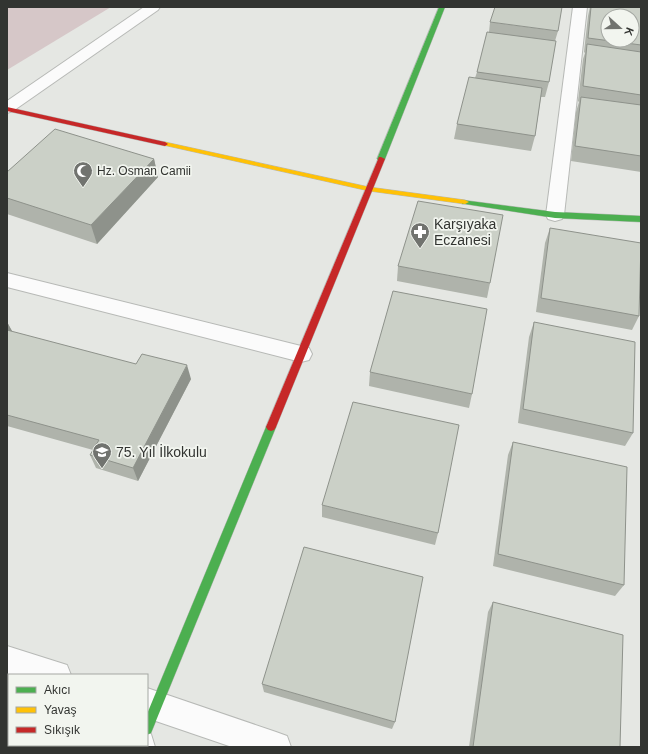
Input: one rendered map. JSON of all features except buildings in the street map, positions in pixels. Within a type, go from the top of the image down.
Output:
[{"type":"street","points":[[7,108],[153,7]]},
{"type":"street","points":[[276,747],[150,712],[301,354],[442,7]]},
{"type":"street","points":[[555,216],[580,7]]},
{"type":"street","points":[[7,108],[369,189],[555,216],[641,219]]},
{"type":"street","points":[[7,280],[301,354]]},
{"type":"street","points":[[7,660],[54,674]]},
{"type":"shaded area","points":[[7,7],[111,7],[7,70]]},
{"type":"traffic: fast","points":[[381,159],[442,7]]},
{"type":"traffic: fast","points":[[465,202],[555,215],[641,219]]},
{"type":"traffic: fast","points":[[148,727],[271,427]]},
{"type":"traffic: slow","points":[[165,144],[369,189],[465,202]]},
{"type":"traffic: jam","points":[[7,109],[165,144]]},
{"type":"traffic: jam","points":[[271,427],[381,159]]},
{"type":"place","name":"Hz. Osman Camii","points":[[83,188]]},
{"type":"place","name":"Karşıyaka Eczanesi","points":[[420,249]]},
{"type":"place","name":"75. Yıl İlkokulu","points":[[102,469]]}]
